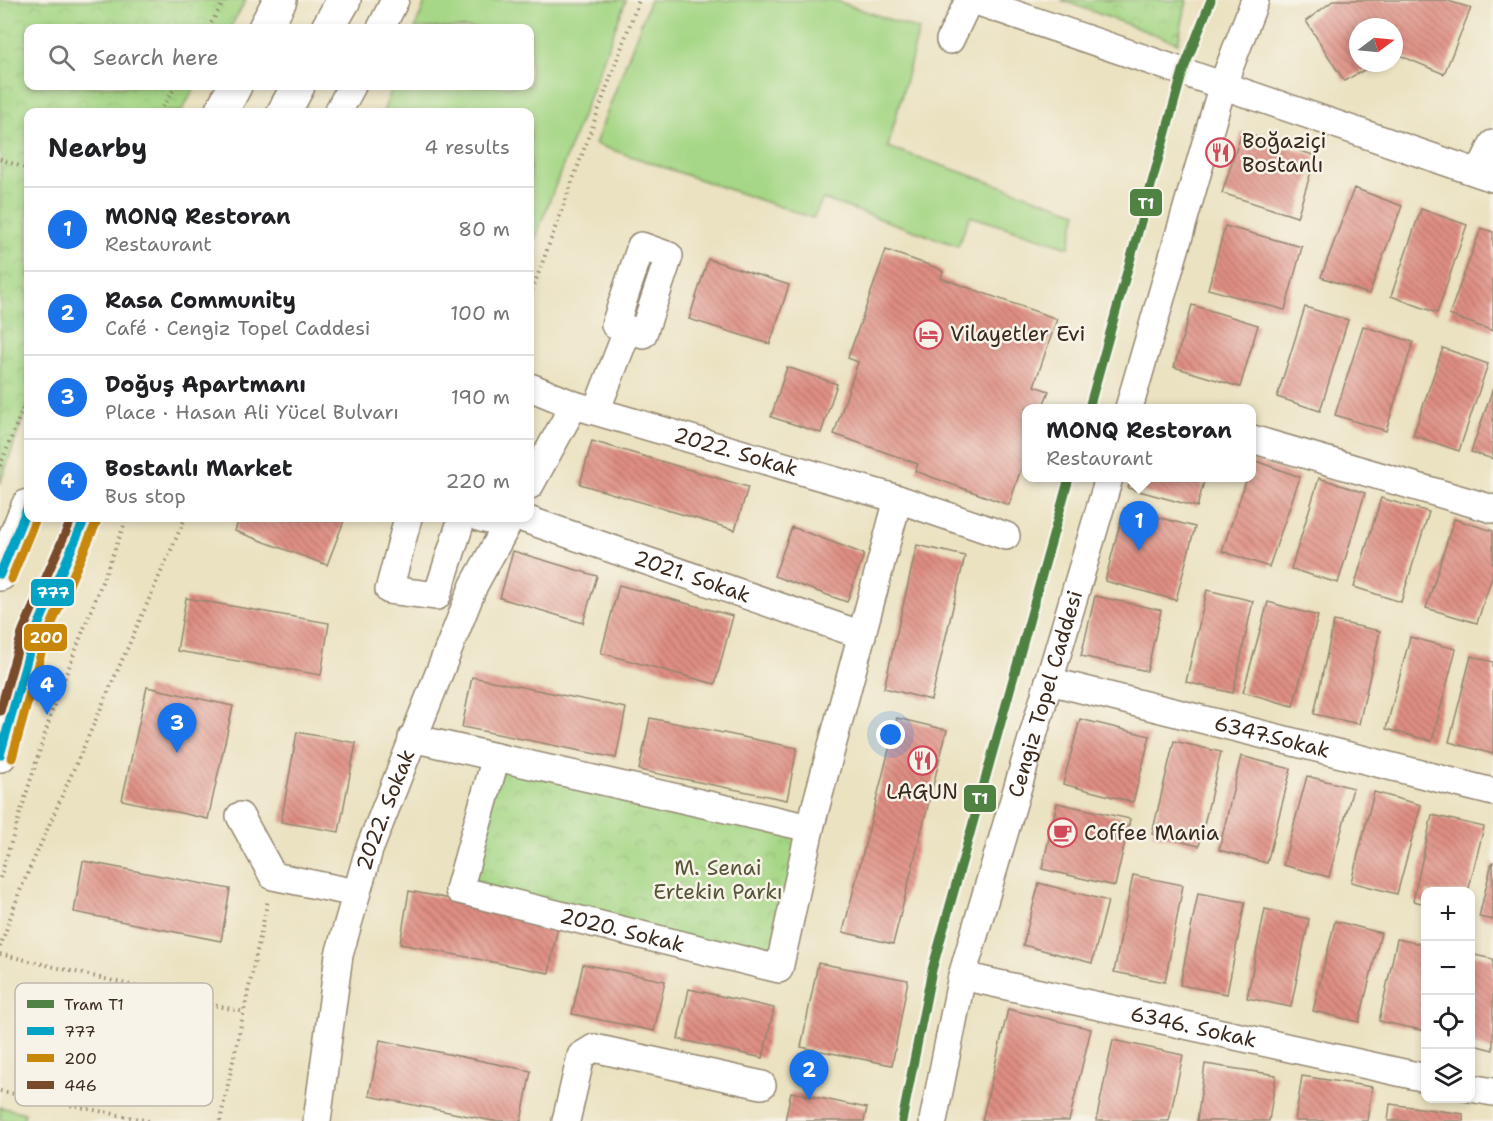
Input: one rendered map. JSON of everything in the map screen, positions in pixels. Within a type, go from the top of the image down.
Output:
[{"type":"main road","points":[[267,24],[280,0]]},
{"type":"main road","points":[[330,24],[344,0]]},
{"type":"main road","points":[[222,108],[233,90]]},
{"type":"main road","points":[[286,108],[296,90]]},
{"type":"main road","points":[[0,574],[24,516]]},
{"type":"main road","points":[[0,755],[34,635],[83,522]]},
{"type":"street","points":[[383,24],[395,0]]},
{"type":"street","points":[[950,40],[971,0],[1223,84],[1486,176],[1493,144]]},
{"type":"street","points":[[1136,404],[1223,84],[1255,0]]},
{"type":"street","points":[[340,108],[350,90]]},
{"type":"street","points":[[534,479],[585,408],[628,329]]},
{"type":"street","name":"2022. Sokak","points":[[534,389],[585,408],[897,499],[1006,536]]},
{"type":"street","points":[[1256,440],[1493,509]]},
{"type":"street","name":"Cengiz Topel Caddesi","points":[[933,1121],[962,976],[1107,482]]},
{"type":"street","name":"2020. Sokak","points":[[496,757],[459,890],[779,969],[810,828],[897,499]]},
{"type":"street","points":[[407,522],[388,590],[437,596],[461,522]]},
{"type":"street","name":"2022. Sokak","points":[[317,1121],[339,955],[369,850],[474,585],[512,522]]},
{"type":"street","name":"2021. Sokak","points":[[519,522],[862,635]]},
{"type":"street","name":"6347.Sokak","points":[[1049,681],[1493,792]]},
{"type":"street","points":[[412,738],[810,828]]},
{"type":"street","points":[[240,816],[273,876],[356,893]]},
{"type":"street","name":"6346. Sokak","points":[[962,976],[1421,1077]]},
{"type":"street","points":[[566,1121],[581,1056],[594,1048],[762,1086]]},
{"type":"street","points":[[1475,1089],[1493,1092]]},
{"type":"path","points":[[210,24],[225,0]]},
{"type":"path","points":[[534,285],[639,0]]},
{"type":"path","points":[[162,108],[173,90]]},
{"type":"path","points":[[0,159],[24,168]]},
{"type":"path","points":[[0,466],[24,406]]},
{"type":"path","points":[[0,878],[53,708],[125,522]]},
{"type":"path","points":[[0,947],[19,893],[182,522]]},
{"type":"path","points":[[220,1121],[273,876]]},
{"type":"path","points":[[0,954],[122,983]]},
{"type":"path","points":[[213,1005],[244,1012]]},
{"type":"path","points":[[0,1091],[15,1094]]},
{"type":"path","points":[[74,1106],[149,1121]]},
{"type":"green space","points":[[0,0],[246,0],[232,24],[24,24],[24,90],[194,90],[183,108],[24,108],[24,415],[0,484]]},
{"type":"green space","points":[[426,0],[626,0],[534,242],[534,108],[385,108],[391,90],[534,90],[534,24],[417,24]]},
{"type":"green space","points":[[650,0],[834,0],[919,30],[888,147],[1077,212],[1069,247],[970,216],[958,246],[823,199],[813,218],[595,144]]},
{"type":"green space","points":[[1061,0],[1187,0],[1178,43]]},
{"type":"green space","name":"M. Senai Ertekin Parkı","points":[[496,757],[810,828],[779,969],[459,890]]},
{"type":"green space","points":[[0,1107],[25,1113],[23,1121],[0,1121]]},
{"type":"building","points":[[1334,0],[1445,0],[1471,8],[1444,74],[1403,57],[1403,18],[1349,18],[1349,72],[1360,72],[1344,81],[1306,21]]},
{"type":"building","points":[[1242,132],[1316,156],[1297,217],[1222,193]]},
{"type":"building","points":[[1354,188],[1402,206],[1369,294],[1321,277]]},
{"type":"building","points":[[1421,209],[1467,225],[1437,313],[1391,296]]},
{"type":"building","points":[[1225,226],[1302,247],[1285,310],[1208,289]]},
{"type":"building","points":[[1481,228],[1493,232],[1493,331],[1449,315]]},
{"type":"building","name":"Vilayetler Evi","points":[[886,250],[937,268],[943,272],[941,278],[1057,319],[1034,386],[1049,391],[1044,404],[1022,404],[1022,466],[1009,505],[915,471],[918,464],[834,434],[858,362],[848,358]]},
{"type":"building","points":[[708,259],[789,285],[770,344],[689,319]]},
{"type":"building","points":[[1192,305],[1258,325],[1240,387],[1174,367]]},
{"type":"building","points":[[1305,307],[1348,320],[1320,411],[1277,397]]},
{"type":"building","points":[[1363,326],[1413,342],[1386,431],[1335,415]]},
{"type":"building","points":[[1443,348],[1488,364],[1459,451],[1413,435]]},
{"type":"building","points":[[787,367],[837,384],[821,433],[771,417]]},
{"type":"building","points":[[1493,388],[1493,459],[1471,452]]},
{"type":"building","points":[[592,441],[748,487],[735,530],[580,484]]},
{"type":"building","points":[[1256,461],[1300,477],[1269,567],[1222,551],[1246,482],[1256,482]]},
{"type":"building","points":[[1319,478],[1365,493],[1338,583],[1291,569]]},
{"type":"building","points":[[1130,482],[1204,482],[1197,507],[1128,488]]},
{"type":"building","points":[[1381,498],[1429,512],[1401,602],[1354,587]]},
{"type":"building","points":[[1124,508],[1195,527],[1176,600],[1105,581]]},
{"type":"building","points":[[1454,519],[1493,531],[1493,574],[1477,623],[1426,608]]},
{"type":"building","points":[[238,522],[343,522],[327,565],[235,531]]},
{"type":"building","points":[[792,527],[864,554],[847,602],[774,576]]},
{"type":"building","points":[[917,545],[965,556],[931,700],[884,688]]},
{"type":"building","points":[[513,551],[597,576],[583,623],[500,598]]},
{"type":"building","points":[[619,585],[733,616],[715,684],[601,653]]},
{"type":"building","points":[[1207,590],[1253,601],[1233,693],[1186,682]]},
{"type":"building","points":[[1095,596],[1161,610],[1147,671],[1081,656]]},
{"type":"building","points":[[186,598],[329,623],[321,675],[177,651]]},
{"type":"building","points":[[1268,602],[1318,616],[1293,706],[1243,692]]},
{"type":"building","points":[[1334,621],[1380,631],[1359,724],[1314,714]]},
{"type":"building","points":[[1410,637],[1456,649],[1432,741],[1386,729]]},
{"type":"building","points":[[1471,656],[1493,662],[1493,754],[1449,742]]},
{"type":"building","points":[[472,677],[626,708],[616,758],[462,727]]},
{"type":"building","points":[[147,687],[233,706],[208,819],[122,800]]},
{"type":"building","points":[[650,718],[797,748],[787,800],[639,770]]},
{"type":"building","points":[[897,718],[947,730],[893,944],[843,932]]},
{"type":"building","points":[[1080,719],[1150,736],[1133,802],[1063,784]]},
{"type":"building","points":[[297,732],[356,743],[339,832],[281,822]]},
{"type":"building","points":[[1174,741],[1221,752],[1199,846],[1152,834]]},
{"type":"building","points":[[1241,756],[1291,769],[1267,863],[1219,850]]},
{"type":"building","points":[[1307,776],[1353,788],[1329,877],[1283,865]]},
{"type":"building","points":[[1374,792],[1421,805],[1397,894],[1351,882]]},
{"type":"building","points":[[1057,803],[1130,819],[1115,886],[1042,869]]},
{"type":"building","points":[[1432,815],[1484,827],[1469,887],[1421,887],[1421,903],[1413,901]]},
{"type":"building","points":[[83,861],[230,889],[221,941],[74,912]]},
{"type":"building","points":[[1493,862],[1493,920],[1479,917]]},
{"type":"building","points":[[1133,875],[1183,885],[1165,982],[1114,972]]},
{"type":"building","points":[[1039,883],[1108,901],[1092,963],[1023,945]]},
{"type":"building","points":[[409,891],[559,920],[549,973],[400,944]]},
{"type":"building","points":[[1198,893],[1245,902],[1227,994],[1180,985]]},
{"type":"building","points":[[1265,909],[1309,919],[1291,1007],[1247,998]]},
{"type":"building","points":[[1335,921],[1381,933],[1359,1022],[1313,1011]]},
{"type":"building","points":[[1397,939],[1421,944],[1421,1030],[1379,1021]]},
{"type":"building","points":[[1475,955],[1493,959],[1493,1050],[1475,1045]]},
{"type":"building","points":[[818,963],[908,980],[892,1065],[801,1047]]},
{"type":"building","points":[[583,964],[665,981],[654,1031],[572,1014]]},
{"type":"building","points":[[689,989],[774,1008],[763,1058],[678,1039]]},
{"type":"building","points":[[1008,1009],[1091,1029],[1069,1121],[982,1121]]},
{"type":"building","points":[[380,1040],[531,1071],[521,1121],[493,1121],[369,1096]]},
{"type":"building","points":[[1113,1040],[1183,1055],[1169,1121],[1096,1121]]},
{"type":"building","points":[[1205,1064],[1276,1075],[1269,1121],[1197,1121]]},
{"type":"building","points":[[1302,1076],[1372,1087],[1367,1121],[1295,1121]]},
{"type":"building","points":[[791,1092],[867,1108],[864,1121],[785,1121]]},
{"type":"building","points":[[1390,1104],[1463,1114],[1463,1121],[1388,1121]]},
{"type":"tram line","name":"T1","points":[[1090,404],[1183,71],[1211,0]]},
{"type":"tram line","name":"T1","points":[[902,1121],[932,970],[1068,482]]},
{"type":"transit line","name":"777","points":[[0,574],[24,516]]},
{"type":"transit line","name":"200","points":[[11,579],[34,522]]},
{"type":"transit line","name":"446","points":[[0,711],[23,630],[70,522]]},
{"type":"transit line","name":"777","points":[[0,755],[34,635],[83,522]]},
{"type":"transit line","name":"200","points":[[12,758],[45,639],[96,523]]},
{"type":"place","name":"Boğaziçi Bostanlı","points":[[1221,153]]},
{"type":"place","name":"Vilayetler Evi","points":[[929,334]]},
{"type":"place","name":"MONQ Restoran","points":[[1139,551]]},
{"type":"place","name":"Bostanlı Market","points":[[47,715]]},
{"type":"place","name":"Doğuş Apartmanı","points":[[177,753]]},
{"type":"place","name":"LAGUN","points":[[922,761]]},
{"type":"place","name":"Coffee Mania","points":[[1063,833]]},
{"type":"place","name":"Rasa Community","points":[[809,1100]]}]
